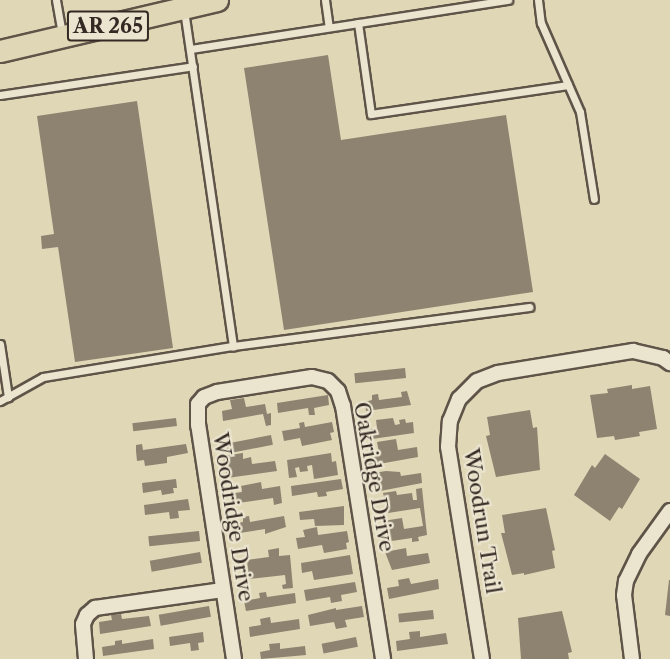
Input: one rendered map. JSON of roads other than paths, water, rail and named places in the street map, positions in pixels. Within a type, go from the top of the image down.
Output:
[{"type":"main road","name":"AR 265","points":[[0,51],[217,0]]},
{"type":"street","name":"Woodrun Trail","points":[[482,659],[448,447],[450,421],[459,399],[477,381],[498,373],[633,351],[663,358],[670,363]]},
{"type":"street","name":"Oakridge Drive","points":[[217,392],[312,377],[328,381],[338,391],[343,406],[383,659]]},
{"type":"street","name":"Woodridge Drive","points":[[217,392],[204,397],[198,404],[197,413],[234,659]]},
{"type":"street","points":[[632,659],[624,595],[626,581],[639,554],[670,511]]},
{"type":"street","points":[[86,659],[83,624],[87,615],[95,608],[223,590]]},
{"type":"lane","points":[[56,0],[63,36]]},
{"type":"lane","points":[[325,0],[330,27]]},
{"type":"lane","points":[[190,49],[508,0]]},
{"type":"lane","points":[[538,0],[541,23],[580,112],[594,199]]},
{"type":"lane","points":[[183,8],[233,346]]},
{"type":"lane","points":[[358,23],[371,114],[568,86]]},
{"type":"lane","points":[[0,95],[193,66]]},
{"type":"lane","points":[[0,401],[43,377],[233,346],[529,308]]},
{"type":"lane","points":[[0,344],[8,397]]}]
